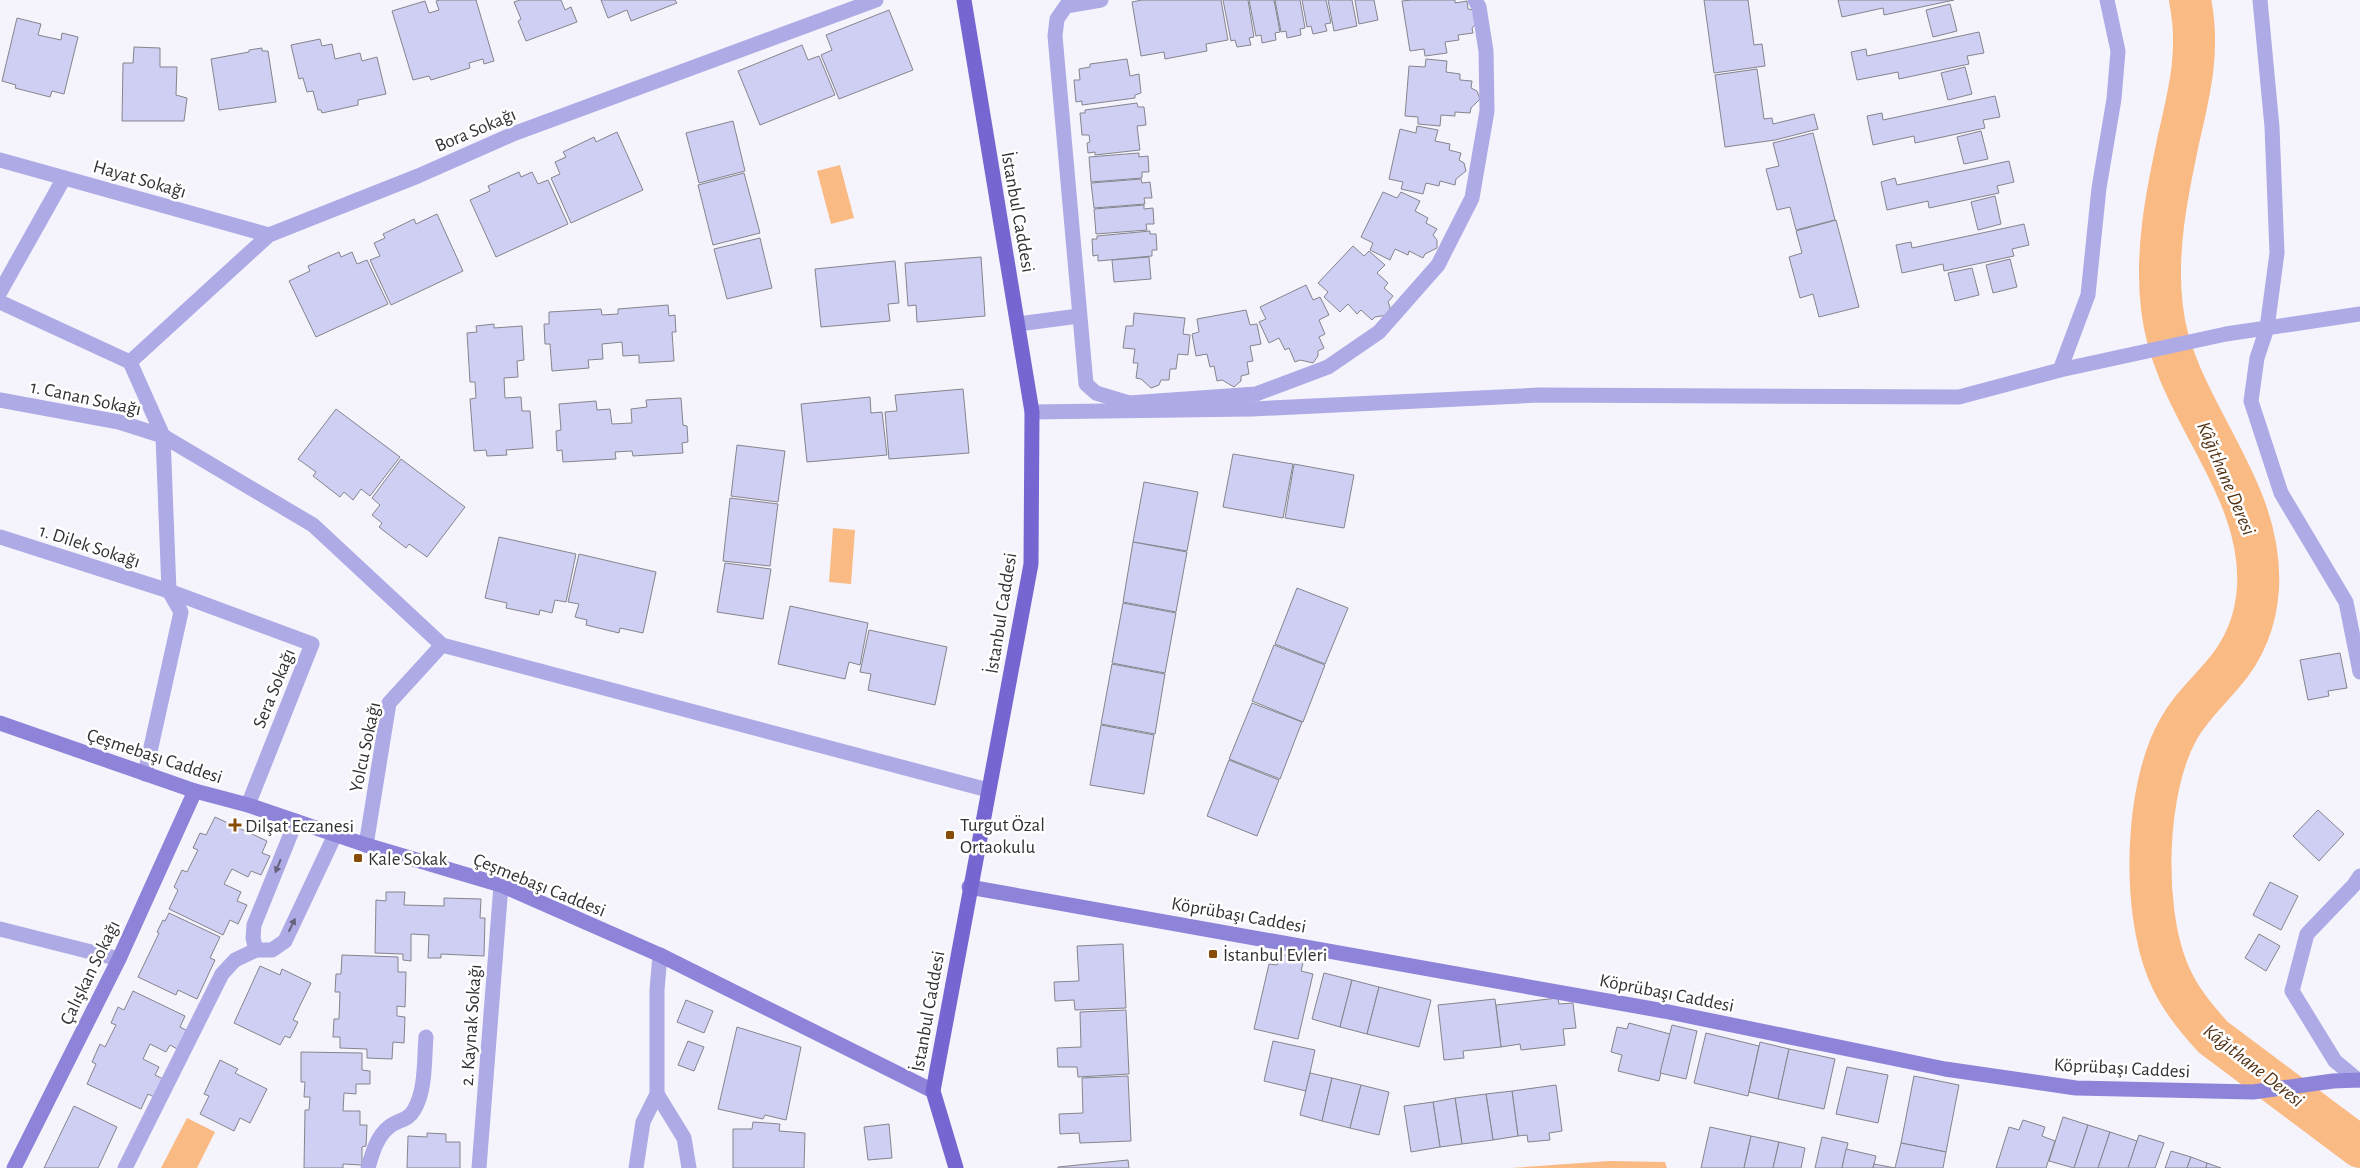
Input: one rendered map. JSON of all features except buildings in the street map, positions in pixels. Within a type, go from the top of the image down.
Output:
[{"type":"main road","name":"İstanbul Caddesi","points":[[956,1168],[932,1091],[1031,564],[1032,412],[964,0]]},
{"type":"main road","name":"Çeşmebaşı Caddesi","points":[[0,723],[195,791],[248,804],[366,845],[501,885],[660,955],[932,1091]]},
{"type":"main road","name":"Çalışkan Sokağı","points":[[14,1168],[119,959],[195,791]]},
{"type":"main road","name":"Köprübaşı Caddesi","points":[[969,887],[1664,1011],[1945,1069],[2076,1088],[2253,1092],[2333,1081],[2359,1080]]},
{"type":"street","name":"Bora Sokağı","points":[[130,362],[269,235],[418,176],[513,134],[876,0]]},
{"type":"street","points":[[1101,0],[1066,6],[1057,19],[1055,36],[1086,384],[1096,393],[1130,403],[1256,394],[1328,367],[1379,332],[1438,264],[1472,198],[1487,111],[1486,50],[1475,0]]},
{"type":"street","points":[[2060,370],[2088,295],[2099,188],[2114,99],[2118,51],[2114,24],[2107,0]]},
{"type":"street","points":[[2260,0],[2272,127],[2277,253],[2267,328],[2257,358],[2250,401],[2281,493],[2346,602],[2360,672]]},
{"type":"street","name":"Hayat Sokağı","points":[[0,160],[269,235]]},
{"type":"street","points":[[0,292],[64,178]]},
{"type":"street","points":[[0,302],[130,362],[163,436],[168,591],[182,612],[145,774]]},
{"type":"street","points":[[1032,412],[1252,409],[1539,395],[1959,397],[2060,370],[2226,334],[2360,314]]},
{"type":"street","points":[[1018,324],[1079,316]]},
{"type":"street","name":"1. Canan Sokağı","points":[[0,400],[119,422],[163,436],[313,525],[442,645]]},
{"type":"street","name":"1. Dilek Sokağı","points":[[0,537],[168,591]]},
{"type":"street","name":"Sera Sokağı","points":[[168,591],[312,644],[248,804]]},
{"type":"street","points":[[442,645],[988,790]]},
{"type":"street","name":"Yolcu Sokağı","points":[[366,845],[389,703],[442,645]]},
{"type":"street","points":[[256,950],[253,938],[254,925],[296,821]]},
{"type":"street","points":[[125,1168],[222,974],[235,960],[256,950],[272,950],[284,941],[335,835]]},
{"type":"street","points":[[2359,1080],[2334,1061],[2292,991],[2307,934],[2354,885],[2360,876]]},
{"type":"street","name":"2. Kaynak Sokağı","points":[[479,1168],[501,885]]},
{"type":"street","points":[[0,929],[119,959]]},
{"type":"street","points":[[636,1168],[643,1122],[657,1094],[657,990],[660,955]]},
{"type":"street","points":[[368,1168],[374,1148],[389,1127],[408,1118],[417,1104],[420,1097],[426,1038]]},
{"type":"street","points":[[657,1094],[684,1138],[689,1168]]},
{"type":"shaded area","points":[[840,165],[854,218],[831,224],[817,171]]},
{"type":"shaded area","points":[[833,528],[855,530],[851,584],[829,582]]},
{"type":"shaded area","points":[[187,1118],[215,1132],[197,1168],[161,1168]]},
{"type":"shaded area","points":[[1609,1161],[1665,1162],[1667,1168],[1511,1168]]},
{"type":"waterway","name":"Kâğıthane Deresi","points":[[2190,0],[2193,18],[2194,52],[2187,103],[2170,179],[2163,222],[2160,265],[2162,308],[2170,344],[2182,379],[2233,480],[2247,514],[2256,550],[2258,588],[2255,612],[2243,645],[2223,674],[2183,722],[2167,755],[2153,815],[2151,881],[2154,913],[2159,943],[2171,979],[2187,1005],[2213,1037],[2360,1147]]},
{"type":"place","name":"Dilşat Eczanesi","points":[[235,825]]},
{"type":"place","name":"Turgut Özal Ortaokulu","points":[[950,835]]},
{"type":"place","name":"Kale Sokak","points":[[358,858]]},
{"type":"place","name":"İstanbul Evleri","points":[[1213,954]]}]
